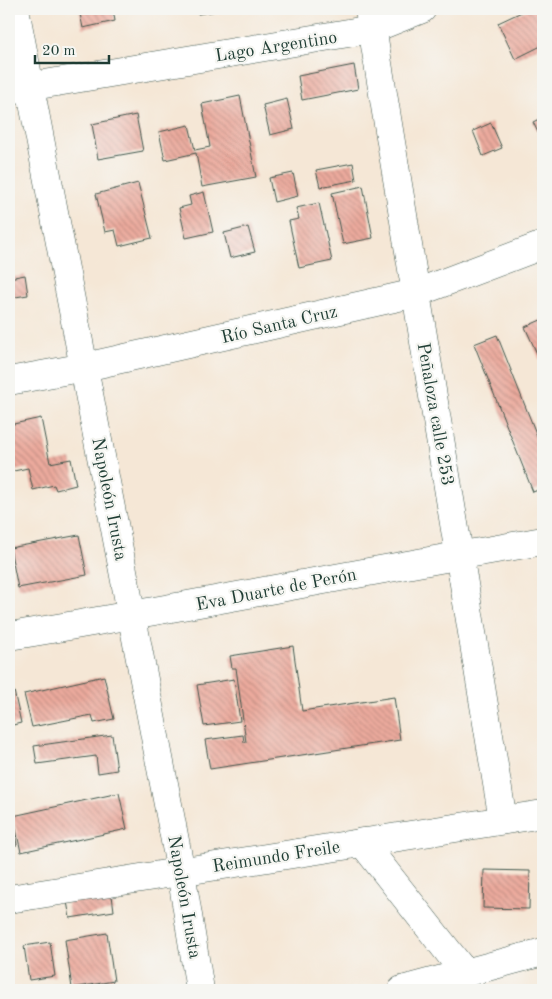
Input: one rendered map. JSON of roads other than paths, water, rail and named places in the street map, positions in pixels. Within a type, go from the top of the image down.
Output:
[{"type":"street","name":"Napoleón Irusta","points":[[15,9],[19,89],[85,367],[181,872],[200,990]]},
{"type":"street","name":"Lago Argentino","points":[[19,89],[422,9]]},
{"type":"street","name":"Peñaloza calle 253","points":[[370,19],[503,820]]},
{"type":"street","name":"Río Santa Cruz","points":[[9,380],[85,367],[416,293],[543,245]]},
{"type":"street","name":"Eva Duarte de Perón","points":[[9,636],[132,616],[543,541]]},
{"type":"street","name":"Reimundo Freile","points":[[9,899],[543,814]]},
{"type":"street","points":[[362,842],[465,973]]},
{"type":"street","points":[[402,990],[543,952]]}]
